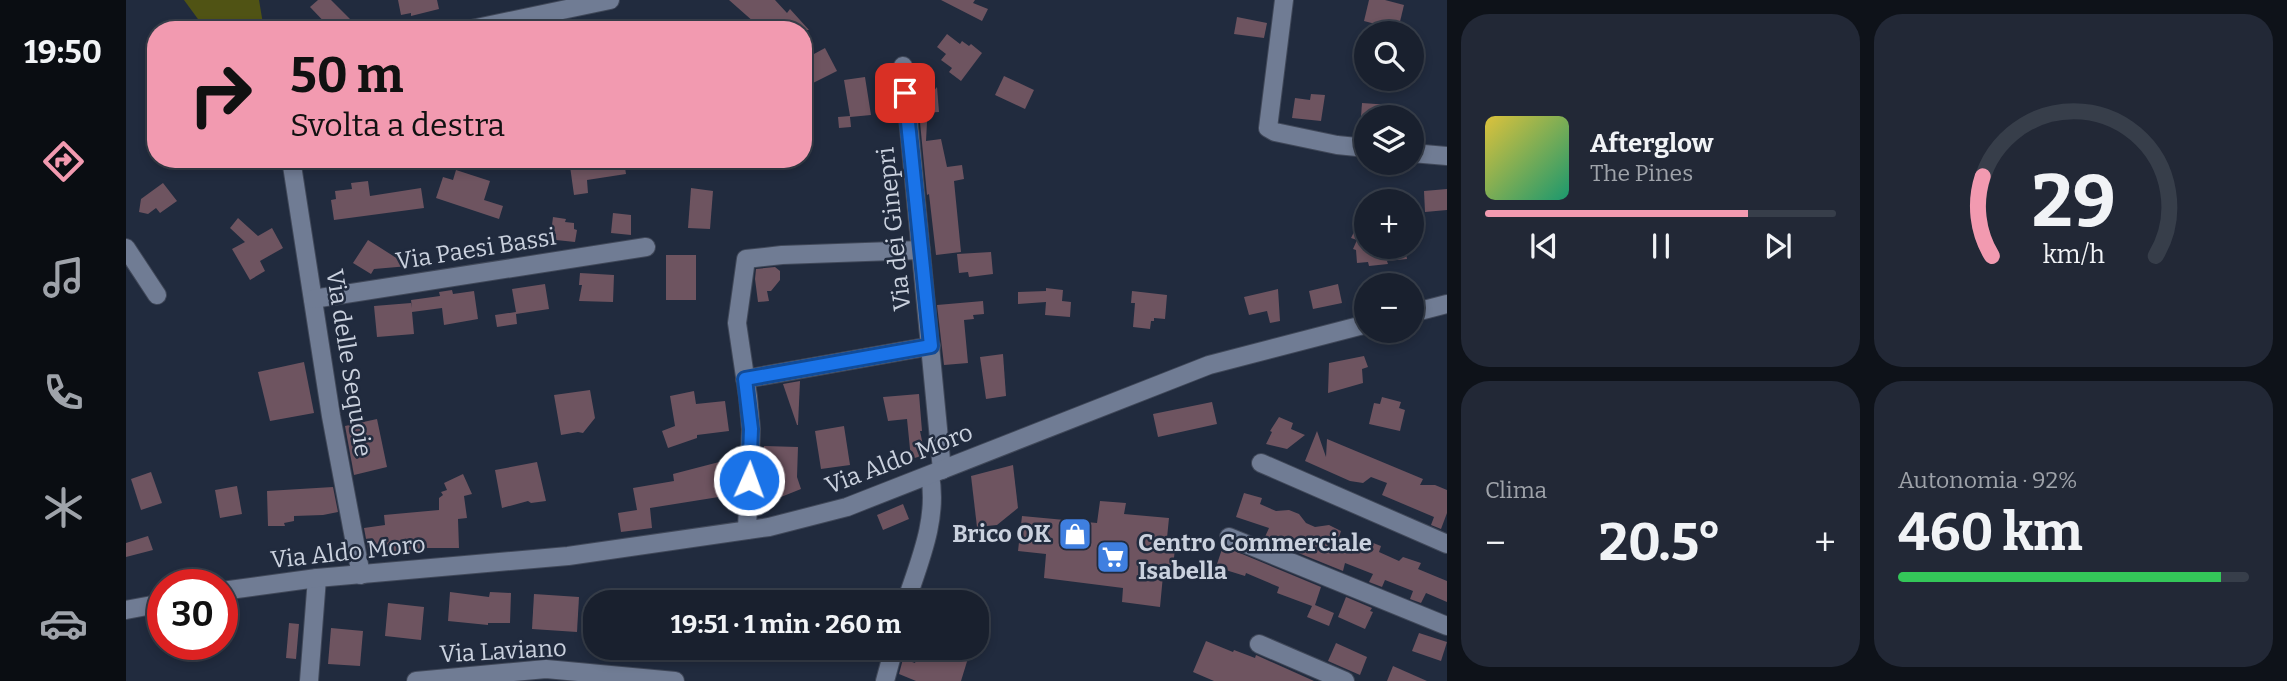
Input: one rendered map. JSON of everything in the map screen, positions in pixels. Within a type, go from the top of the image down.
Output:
[{"type":"street","points":[[510,21],[610,0]]},
{"type":"street","points":[[1284,0],[1268,128],[1275,132],[1354,147]]},
{"type":"street","name":"Via dei Ginepri","points":[[903,66],[931,346],[936,472],[932,514],[910,590]]},
{"type":"street","points":[[1424,154],[1447,156]]},
{"type":"street","name":"Via delle Sequoie","points":[[292,168],[331,416],[361,575]]},
{"type":"street","name":"Via Paesi Bassi","points":[[313,299],[646,247]]},
{"type":"street","points":[[126,248],[157,295]]},
{"type":"street","points":[[747,530],[751,429],[737,323],[746,259],[782,255],[921,250]]},
{"type":"street","points":[[1424,310],[1447,304]]},
{"type":"street","name":"Via Aldo Moro","points":[[238,589],[317,578],[568,556],[809,519],[847,507],[1209,365],[1354,327]]},
{"type":"street","points":[[745,379],[931,346]]},
{"type":"street","points":[[1261,463],[1447,544]]},
{"type":"street","points":[[1229,537],[1447,626]]},
{"type":"street","points":[[309,681],[317,578]]},
{"type":"street","points":[[126,610],[147,606]]},
{"type":"street","points":[[1259,644],[1345,681]]},
{"type":"street","points":[[885,681],[891,660]]},
{"type":"street","name":"Via Laviano","points":[[416,681],[546,669],[675,681]]},
{"type":"shaded area","points":[[184,0],[259,0],[262,21],[199,21]]},
{"type":"building","points":[[318,0],[331,0],[351,20],[323,21],[310,7]]},
{"type":"building","points":[[398,0],[437,0],[439,9],[411,16],[411,13],[401,15]]},
{"type":"building","points":[[729,0],[775,0],[787,13],[790,9],[801,21],[753,21]]},
{"type":"building","points":[[941,0],[975,0],[973,3],[988,9],[982,21]]},
{"type":"building","points":[[1369,0],[1385,0],[1404,5],[1400,21],[1364,21]]},
{"type":"building","points":[[1237,17],[1267,23],[1264,38],[1234,34]]},
{"type":"building","points":[[947,34],[960,44],[962,41],[969,46],[971,44],[982,53],[961,81],[949,72],[952,68],[941,60],[946,54],[937,47]]},
{"type":"building","points":[[825,48],[837,71],[812,84],[812,55]]},
{"type":"building","points":[[1004,76],[1034,90],[1025,109],[995,95]]},
{"type":"building","points":[[865,77],[871,115],[850,117],[851,127],[839,128],[838,117],[850,116],[844,80]]},
{"type":"building","points":[[937,87],[939,112],[919,113],[919,109]]},
{"type":"building","points":[[1311,94],[1325,95],[1321,121],[1292,118],[1295,98],[1310,100]]},
{"type":"building","points":[[920,122],[927,122],[926,141],[941,139],[947,167],[962,165],[964,179],[954,181],[961,252],[936,255]]},
{"type":"building","points":[[570,168],[625,168],[626,174],[587,180],[588,193],[574,195]]},
{"type":"building","points":[[456,170],[490,181],[484,200],[503,206],[499,219],[436,198],[443,177],[453,180]]},
{"type":"building","points":[[368,181],[370,196],[421,188],[424,208],[334,220],[331,200],[336,199],[335,191],[352,189],[351,183]]},
{"type":"building","points":[[163,183],[177,201],[160,213],[156,208],[148,214],[139,212],[141,199]]},
{"type":"building","points":[[691,188],[713,191],[710,229],[688,228]]},
{"type":"building","points":[[1447,189],[1447,210],[1425,212],[1424,191]]},
{"type":"building","points":[[613,213],[631,215],[631,235],[611,233]]},
{"type":"building","points":[[553,217],[574,223],[574,229],[577,230],[575,242],[556,240],[556,234],[551,233]]},
{"type":"building","points":[[238,218],[258,236],[272,228],[283,248],[260,261],[265,271],[250,280],[232,249],[245,242],[230,228]]},
{"type":"building","points":[[368,240],[409,266],[374,269],[371,274],[353,263]]},
{"type":"building","points":[[991,252],[993,274],[969,277],[968,272],[959,273],[957,254]]},
{"type":"building","points":[[666,255],[696,255],[696,300],[666,300]]},
{"type":"building","points":[[1357,259],[1407,259],[1369,266],[1368,262],[1357,263]]},
{"type":"building","points":[[775,267],[780,271],[780,280],[771,291],[767,291],[769,301],[758,302],[756,269]]},
{"type":"building","points":[[580,273],[614,275],[613,302],[579,301],[582,285],[579,285]]},
{"type":"building","points":[[545,284],[549,309],[516,314],[517,324],[497,327],[495,315],[516,312],[512,289]]},
{"type":"building","points":[[1338,284],[1342,303],[1313,309],[1309,291]]},
{"type":"building","points":[[1046,288],[1063,290],[1062,301],[1071,302],[1070,317],[1045,315],[1046,302],[1018,304],[1018,292],[1046,291]]},
{"type":"building","points":[[1278,289],[1280,321],[1270,323],[1267,311],[1249,315],[1244,297]]},
{"type":"building","points":[[452,290],[453,294],[474,291],[478,319],[444,325],[442,308],[412,312],[414,334],[377,337],[374,306],[411,303],[412,308],[411,300],[440,296],[439,292]]},
{"type":"building","points":[[1132,291],[1167,295],[1165,319],[1154,318],[1150,329],[1133,327],[1135,303],[1131,303]]},
{"type":"building","points":[[983,301],[984,314],[973,315],[974,319],[964,320],[968,363],[944,365],[937,305]]},
{"type":"building","points":[[1003,354],[1006,396],[986,399],[980,357]]},
{"type":"building","points":[[1364,356],[1368,367],[1362,369],[1363,383],[1328,393],[1329,363]]},
{"type":"building","points":[[304,362],[314,413],[270,421],[258,372]]},
{"type":"building","points":[[800,381],[798,425],[797,425],[783,384]]},
{"type":"building","points":[[590,390],[595,418],[583,433],[561,435],[554,395]]},
{"type":"building","points":[[694,391],[696,404],[725,401],[729,431],[697,435],[697,438],[668,448],[662,431],[675,426],[670,396]]},
{"type":"building","points":[[919,394],[920,431],[925,455],[911,459],[907,419],[888,421],[883,397]]},
{"type":"building","points":[[1382,397],[1401,402],[1399,408],[1405,410],[1400,431],[1369,424],[1374,403],[1380,404]]},
{"type":"building","points":[[1212,402],[1217,424],[1158,437],[1153,414]]},
{"type":"building","points":[[1279,417],[1293,423],[1291,429],[1305,435],[1287,449],[1266,444]]},
{"type":"building","points":[[377,419],[387,467],[354,475],[345,426]]},
{"type":"building","points":[[844,426],[850,465],[821,469],[815,431]]},
{"type":"building","points":[[1317,431],[1326,457],[1327,439],[1423,479],[1420,485],[1435,485],[1447,490],[1447,513],[1441,529],[1431,525],[1434,517],[1382,495],[1387,483],[1371,477],[1363,483],[1350,481],[1305,461]]},
{"type":"building","points":[[764,446],[798,447],[797,477],[801,489],[781,497],[760,489]]},
{"type":"building","points":[[723,461],[725,496],[650,508],[652,528],[621,532],[618,513],[637,510],[633,488],[674,481],[673,474]]},
{"type":"building","points":[[537,462],[546,501],[528,501],[502,508],[495,470]]},
{"type":"building","points":[[1013,465],[1018,508],[997,525],[977,527],[971,476]]},
{"type":"building","points":[[151,472],[162,503],[141,510],[131,479]]},
{"type":"building","points":[[463,474],[472,494],[464,496],[467,518],[458,519],[459,548],[426,548],[369,555],[364,528],[385,525],[384,515],[439,510],[439,498],[443,495],[441,492],[447,490],[444,483]]},
{"type":"building","points":[[237,486],[242,514],[220,518],[215,490]]},
{"type":"building","points":[[333,487],[338,512],[294,516],[294,521],[284,523],[285,526],[268,526],[267,491]]},
{"type":"building","points":[[1244,493],[1262,498],[1260,504],[1276,511],[1289,510],[1299,514],[1306,523],[1315,527],[1329,525],[1341,531],[1339,537],[1355,543],[1368,541],[1381,546],[1379,552],[1399,561],[1403,557],[1421,563],[1418,569],[1447,581],[1447,602],[1426,593],[1421,603],[1410,599],[1413,591],[1385,580],[1382,587],[1369,582],[1373,574],[1345,563],[1343,571],[1264,539],[1269,528],[1236,517]]},
{"type":"building","name":"Centro Commerciale Isabella","points":[[1100,501],[1126,503],[1124,514],[1169,518],[1166,548],[1175,549],[1173,566],[1164,565],[1160,607],[1122,602],[1123,588],[1044,578],[1046,554],[1018,551],[1022,516],[1097,523]]},
{"type":"building","points":[[903,504],[909,519],[883,530],[877,515]]},
{"type":"building","points":[[148,536],[153,550],[126,557],[126,543]]},
{"type":"building","points":[[1223,546],[1321,587],[1315,605],[1334,613],[1329,626],[1307,617],[1312,606],[1277,593],[1279,587],[1246,573],[1245,576],[1216,567]]},
{"type":"building","points":[[450,592],[489,597],[490,592],[511,593],[510,623],[488,625],[448,621]]},
{"type":"building","points":[[534,594],[579,597],[577,632],[532,629]]},
{"type":"building","points":[[1346,597],[1372,608],[1370,611],[1373,612],[1365,629],[1338,617]]},
{"type":"building","points":[[388,603],[424,607],[421,640],[385,636]]},
{"type":"building","points":[[289,623],[299,624],[296,659],[286,658]]},
{"type":"building","points":[[331,628],[363,631],[360,666],[328,664]]},
{"type":"building","points":[[1419,633],[1447,642],[1441,661],[1412,651]]},
{"type":"building","points":[[1206,641],[1233,652],[1234,650],[1255,658],[1256,655],[1314,681],[1214,681],[1193,672]]},
{"type":"building","points":[[1336,643],[1367,657],[1360,675],[1328,661]]},
{"type":"building","points":[[903,660],[915,663],[916,660],[967,660],[961,681],[916,681],[899,674]]},
{"type":"building","points":[[1393,666],[1427,681],[1387,681]]},
{"type":"place","name":"Brico OK","points":[[1075,534]]},
{"type":"place","name":"Centro Commerciale Isabella","points":[[1113,557]]},
{"type":"route","points":[[749,480],[751,429],[745,379],[931,346],[905,93]]}]
